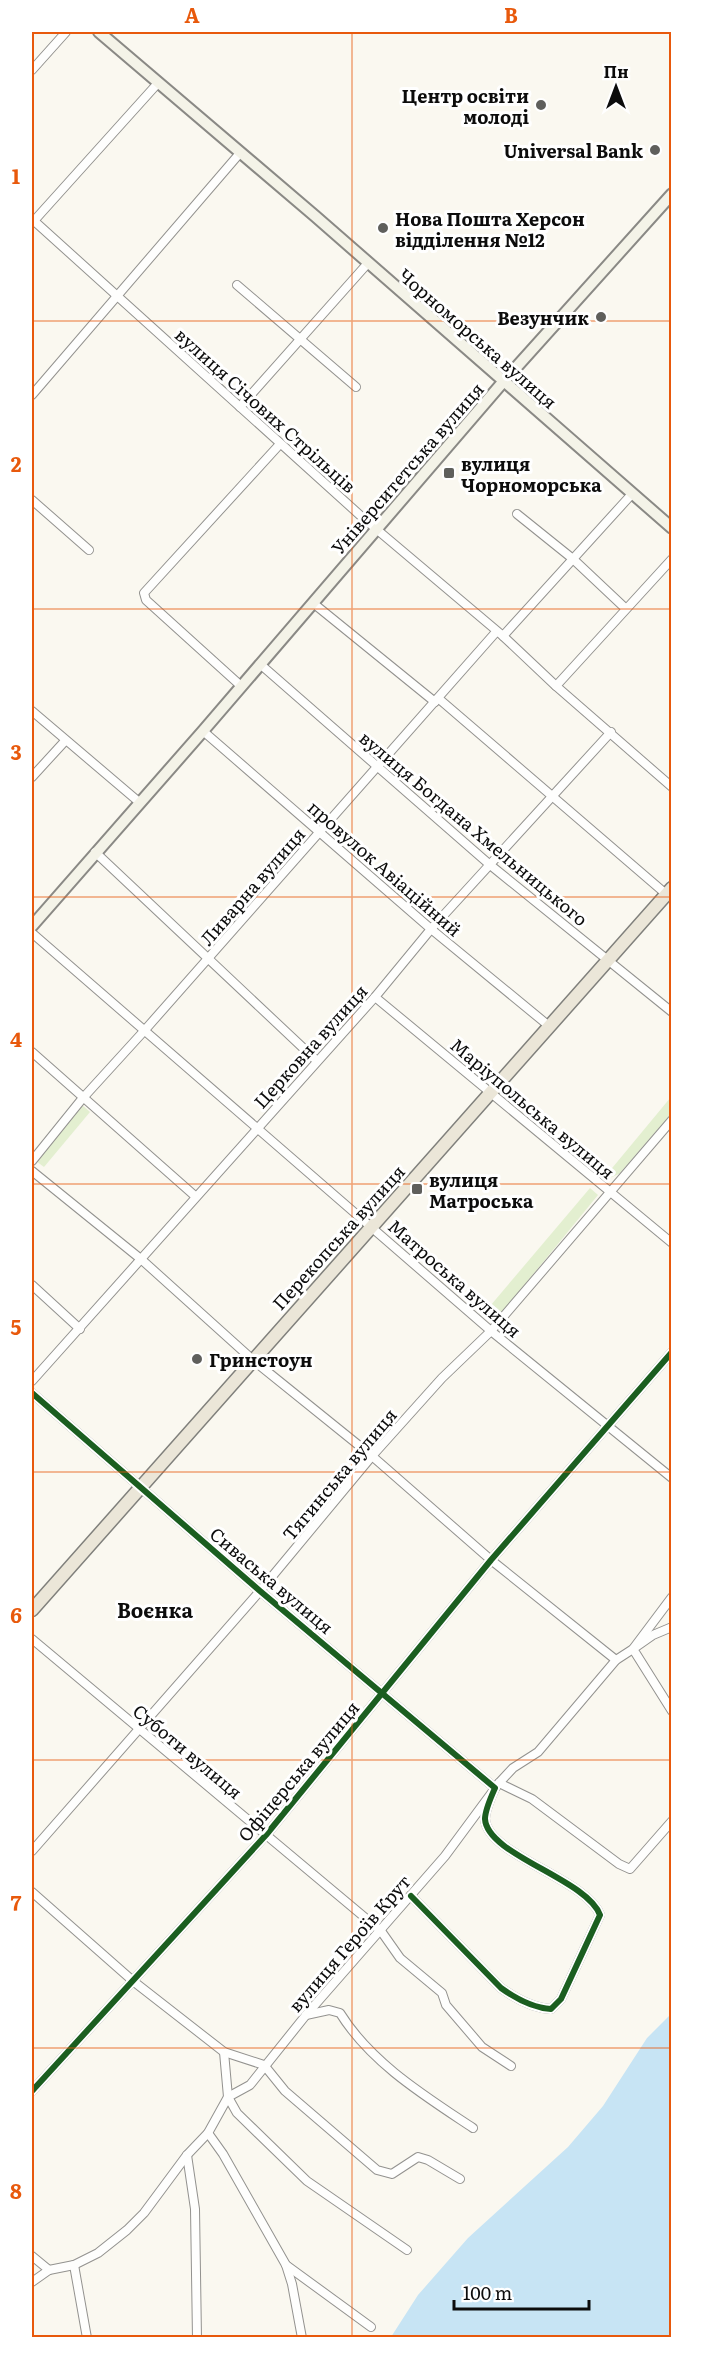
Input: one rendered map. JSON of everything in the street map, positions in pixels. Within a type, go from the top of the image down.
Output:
[{"type":"main road","name":"Перекопська вулиця","points":[[32,1610],[142,1489],[253,1360],[669,891]]},
{"type":"street","points":[[32,70],[66,32]]},
{"type":"street","name":"Чорноморська вулиця","points":[[99,32],[368,262],[631,495],[672,528]]},
{"type":"street","points":[[32,221],[158,83]]},
{"type":"street","points":[[32,395],[240,153]]},
{"type":"street","name":"Університетська вулиця","points":[[32,926],[377,530],[503,381],[672,194]]},
{"type":"street","name":"вулиця Січових Стрільців","points":[[32,221],[377,530],[500,634],[672,787]]},
{"type":"street","points":[[240,406],[368,262]]},
{"type":"street","points":[[237,285],[356,387]]},
{"type":"street","points":[[242,686],[146,600],[144,593],[280,444]]},
{"type":"street","name":"Ливарна вулиця","points":[[32,1161],[82,1099],[210,957],[375,766],[631,495]]},
{"type":"street","points":[[32,500],[89,550]]},
{"type":"street","points":[[517,514],[573,559],[625,608]]},
{"type":"street","points":[[556,686],[672,559]]},
{"type":"street","points":[[313,603],[436,700],[669,891]]},
{"type":"street","name":"вулиця Богдана Хмельницького","points":[[260,664],[489,864],[672,1012]]},
{"type":"street","points":[[32,711],[139,802]]},
{"type":"street","name":"провулок Авіаційний","points":[[203,731],[431,929],[549,1026]]},
{"type":"street","name":"Церковна вулиця","points":[[32,1381],[142,1260],[195,1196],[375,996],[431,929],[611,732]]},
{"type":"street","points":[[32,777],[65,741]]},
{"type":"street","points":[[95,852],[210,957],[317,1061]]},
{"type":"street","name":"Матроська вулиця","points":[[32,933],[491,1330],[672,1478]]},
{"type":"street","name":"Маріупольська вулиця","points":[[375,996],[672,1243]]},
{"type":"street","points":[[32,1052],[82,1099],[195,1196]]},
{"type":"street","name":"Тягинська вулиця","points":[[32,1851],[260,1591],[372,1456],[442,1378],[491,1330],[672,1120]]},
{"type":"street","points":[[32,1171],[142,1260],[253,1360],[372,1456],[491,1560],[616,1660]]},
{"type":"street","points":[[32,1286],[80,1329]]},
{"type":"street","name":"Офіцерська вулиця","points":[[32,2091],[266,1835],[491,1560],[672,1352]]},
{"type":"street","name":"Сиваська вулиця","points":[[32,1393],[260,1591],[497,1786],[532,1799],[619,1864],[630,1869],[672,1821]]},
{"type":"street","name":"вулиця Героїв Крут","points":[[32,2282],[49,2270],[74,2265],[98,2253],[144,2213],[187,2155],[208,2133],[228,2097],[250,2085],[306,2015],[445,1856],[497,1786],[513,1768],[538,1752],[616,1660],[633,1649],[672,1598]]},
{"type":"street","points":[[672,1627],[654,1635],[633,1649],[672,1711]]},
{"type":"street","name":"Суботи вулиця","points":[[32,1639],[381,1931],[400,1958],[442,1993],[446,2006],[482,2047],[511,2066]]},
{"type":"street","points":[[411,1896],[511,1996],[543,2009],[556,2006],[600,1915],[593,1904],[560,1879],[508,1848],[487,1828],[485,1817],[497,1786]]},
{"type":"street","points":[[32,1892],[133,1980],[224,2052],[264,2065],[285,2091],[377,2170],[392,2174],[418,2157],[428,2160],[460,2179]]},
{"type":"street","points":[[306,2015],[329,2010],[340,2013],[348,2026],[392,2071],[473,2128]]},
{"type":"street","points":[[224,2052],[228,2097],[237,2114],[307,2181],[407,2250]]},
{"type":"street","points":[[208,2133],[223,2154],[286,2265],[302,2337]]},
{"type":"street","points":[[187,2155],[195,2209],[197,2337]]},
{"type":"street","points":[[32,2256],[49,2270]]},
{"type":"street","points":[[74,2265],[87,2337]]},
{"type":"street","points":[[286,2265],[371,2327]]},
{"type":"green space","points":[[671,1097],[671,1114],[619,1174],[607,1179],[602,1175],[608,1173]]},
{"type":"green space","points":[[82,1105],[90,1112],[44,1167],[36,1161]]},
{"type":"green space","points":[[590,1188],[598,1195],[495,1321],[485,1312]]},
{"type":"water","points":[[671,2014],[671,2337],[391,2337],[418,2295],[468,2238],[568,2147],[603,2106],[647,2038]]},
{"type":"cycle path","points":[[32,2091],[266,1835],[491,1560],[672,1352]]},
{"type":"cycle path","points":[[32,1393],[260,1591],[495,1788],[485,1815],[490,1832],[519,1856],[577,1890],[591,1902],[600,1915],[561,1999],[551,2009],[525,2002],[501,1988],[411,1896]]},
{"type":"place","name":"Центр освіти молоді","points":[[541,105]]},
{"type":"place","name":"Universal Bank","points":[[655,150]]},
{"type":"place","name":"Нова Пошта Херсон відділення №12","points":[[383,228]]},
{"type":"place","name":"Везунчик","points":[[601,317]]},
{"type":"place","name":"вулиця Чорноморська","points":[[449,473]]},
{"type":"place","name":"вулиця Матроська","points":[[417,1189]]},
{"type":"place","name":"Гринстоун","points":[[197,1359]]},
{"type":"district","name":"Воєнка","points":[[155,1609]]}]
